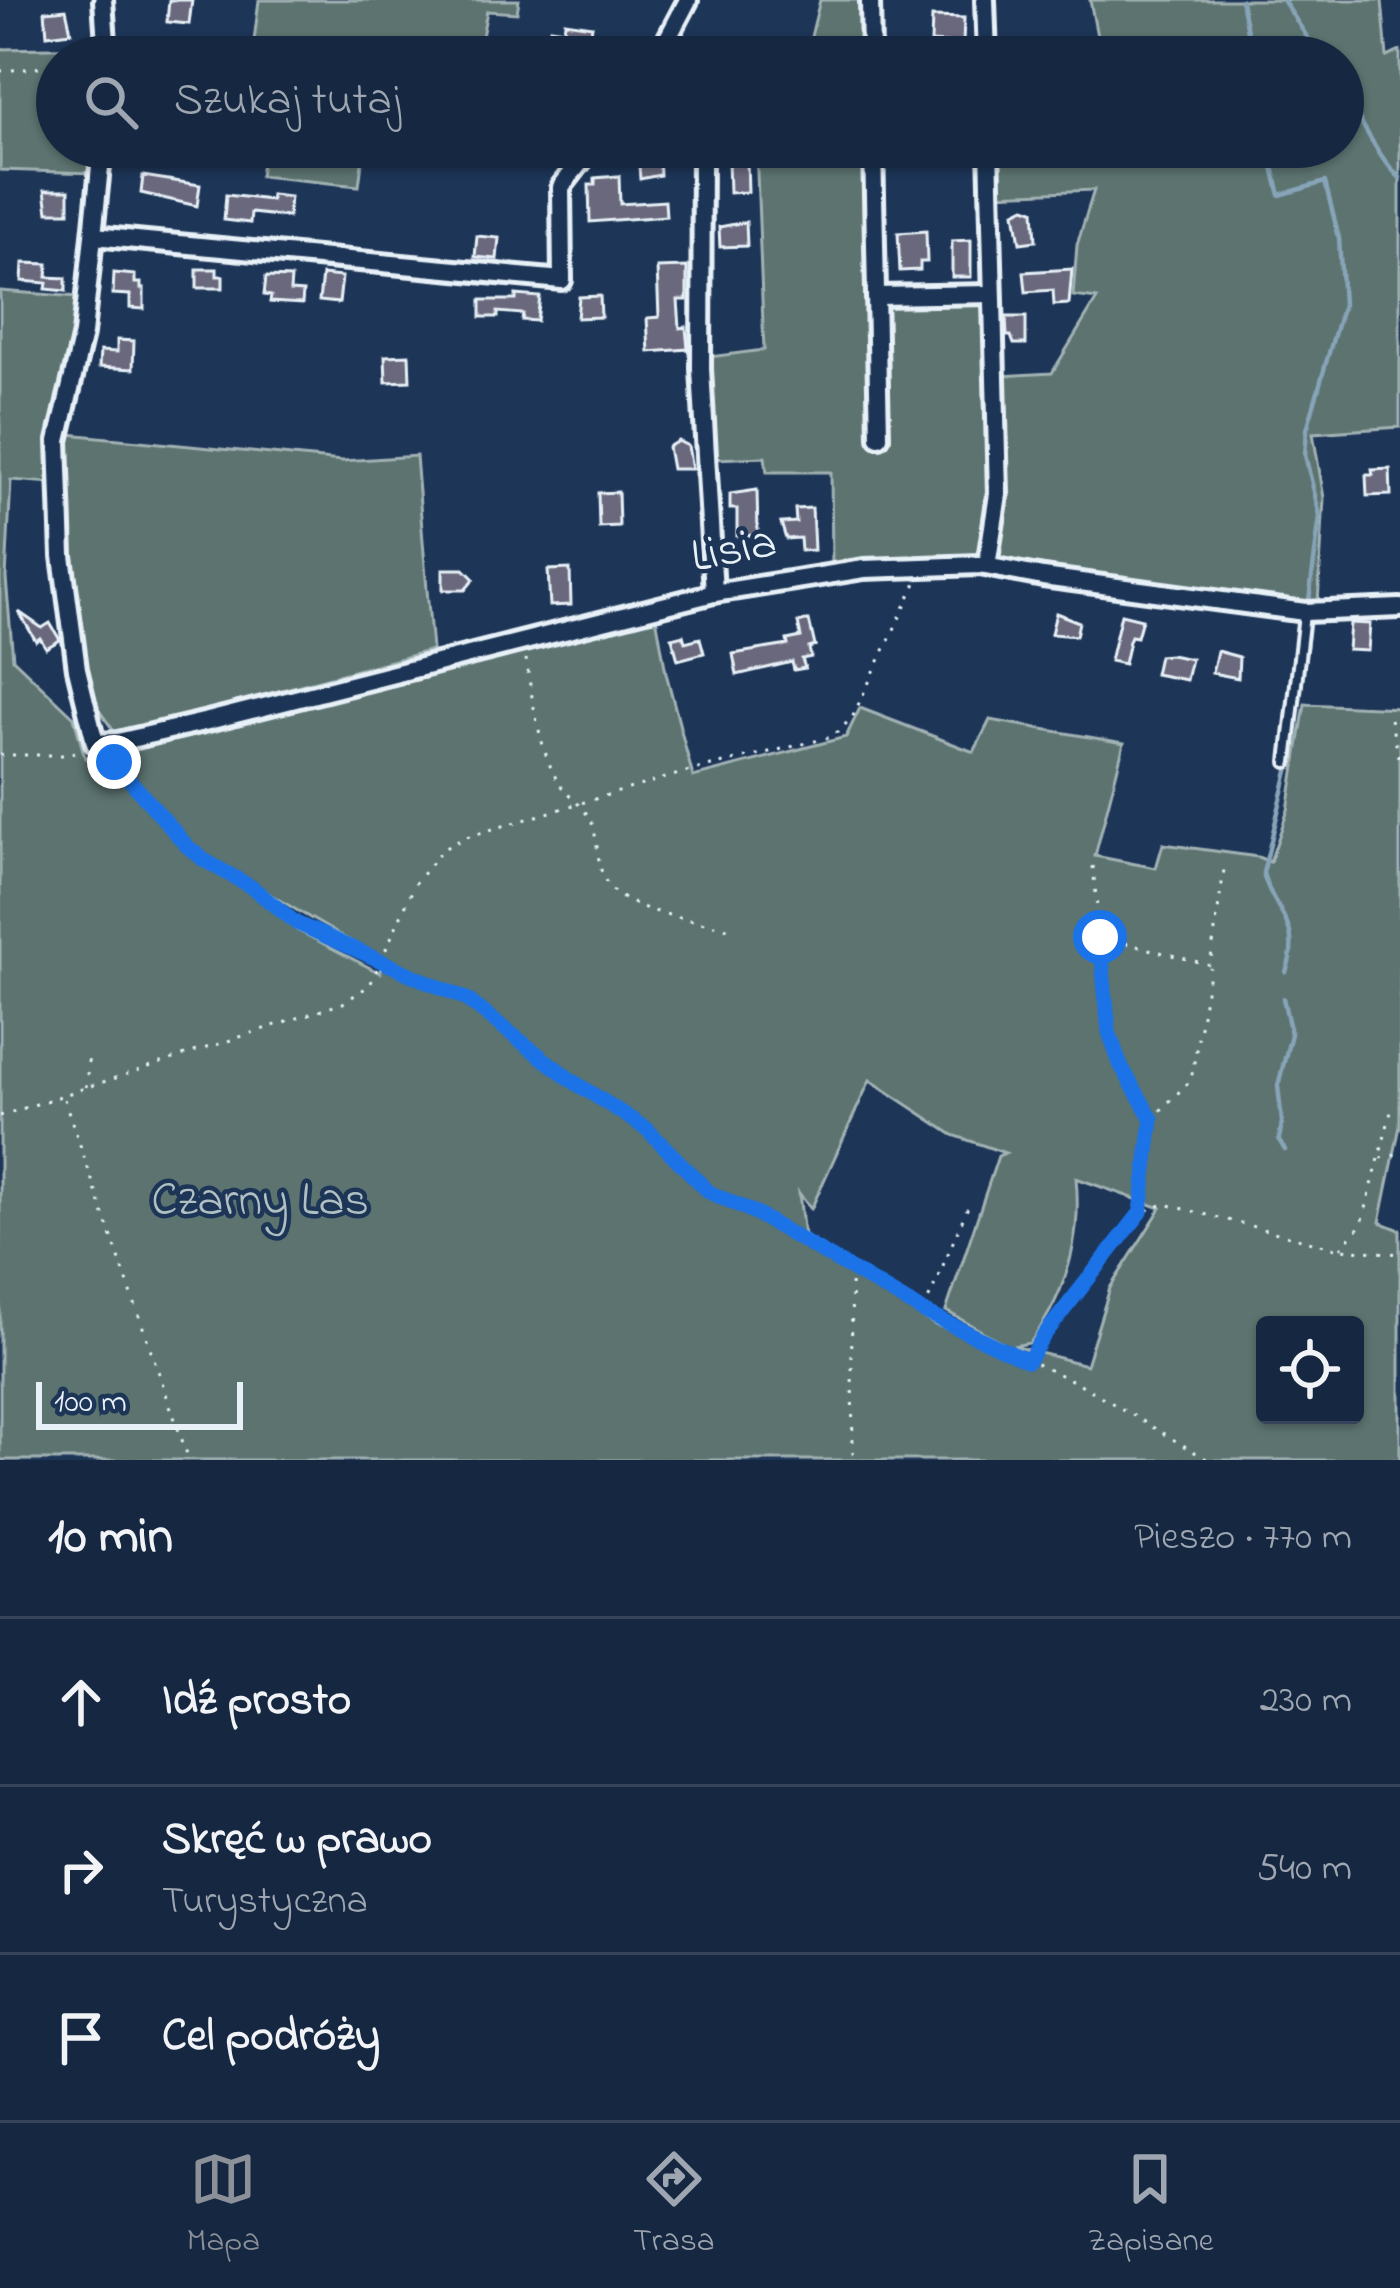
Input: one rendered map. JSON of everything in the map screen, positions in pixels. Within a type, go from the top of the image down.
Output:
[{"type":"street","points":[[103,0],[106,36]]},
{"type":"street","points":[[672,36],[688,0]]},
{"type":"street","points":[[870,0],[871,36]]},
{"type":"street","points":[[985,0],[986,36]]},
{"type":"street","points":[[95,742],[77,669],[62,556],[58,441],[82,334],[99,168]]},
{"type":"street","points":[[94,236],[562,280],[561,187],[576,168]]},
{"type":"street","points":[[702,168],[701,369],[714,592]]},
{"type":"street","points":[[873,168],[879,437]]},
{"type":"street","points":[[988,566],[998,494],[989,168]]},
{"type":"street","points":[[876,296],[992,294]]},
{"type":"street","name":"Lisia","points":[[95,742],[118,742],[208,721],[714,592],[837,572],[988,566],[1305,612],[1400,608]]},
{"type":"lane","points":[[1286,762],[1305,612]]},
{"type":"path","points":[[0,71],[36,68]]},
{"type":"path","points":[[0,1116],[344,1003],[370,985],[416,882],[442,849],[466,837],[686,772],[832,737],[852,718],[926,566]]},
{"type":"path","points":[[523,639],[533,709],[559,782],[592,825],[607,885],[626,900],[730,929]]},
{"type":"path","points":[[1390,719],[1400,761]]},
{"type":"path","points":[[0,755],[65,754],[95,742],[204,860],[253,888],[296,923],[482,1009],[554,1067],[648,1130],[699,1185],[924,1312],[1079,1384],[1208,1460]]},
{"type":"path","points":[[1152,1119],[1190,1080],[1225,862]]},
{"type":"path","points":[[1028,1361],[1141,1212],[1152,1119],[1120,1064],[1109,1032],[1093,866]]},
{"type":"path","points":[[1100,937],[1210,965]]},
{"type":"path","points":[[86,1088],[89,1052]]},
{"type":"path","points":[[63,1096],[189,1460]]},
{"type":"path","points":[[1340,1249],[1362,1224],[1391,1112]]},
{"type":"path","points":[[1379,1159],[1400,1154]]},
{"type":"path","points":[[924,1312],[970,1202]]},
{"type":"path","points":[[1141,1212],[1165,1204],[1340,1249],[1400,1255]]},
{"type":"path","points":[[851,1271],[853,1460]]},
{"type":"green space","points":[[259,0],[519,0],[517,13],[487,11],[482,36],[255,36]]},
{"type":"green space","points":[[820,0],[864,0],[865,36],[811,36]]},
{"type":"green space","points":[[1090,0],[1382,0],[1387,57],[1400,51],[1400,427],[1313,433],[1324,498],[1318,604],[1300,606],[998,558],[1005,477],[1000,376],[1052,373],[1097,299],[1073,296],[1077,245],[1094,190],[994,194],[996,168],[1364,168],[1364,36],[1097,36]]},
{"type":"green space","points":[[36,48],[36,168],[93,168],[93,173],[0,170],[0,49]]},
{"type":"green space","points":[[261,168],[361,168],[359,186],[260,176]]},
{"type":"green space","points":[[757,168],[869,168],[875,445],[886,443],[888,303],[986,301],[994,514],[979,560],[832,567],[831,472],[767,472],[765,457],[714,459],[709,357],[764,350]]},
{"type":"green space","name":"Czarny Las","points":[[0,291],[78,297],[76,331],[56,397],[52,483],[11,480],[6,578],[13,659],[74,717],[85,758],[125,752],[346,688],[656,616],[693,777],[846,737],[860,708],[974,752],[990,720],[1124,743],[1095,856],[1156,868],[1163,844],[1270,862],[1288,810],[1305,704],[1400,708],[1400,1126],[1380,1222],[1400,1230],[1400,1460],[0,1460]],"holes":[[[230,871],[382,960],[380,973],[297,930]],[[870,1080],[953,1135],[1005,1153],[998,1156],[946,1311],[1003,1343],[935,1325],[804,1236],[799,1193],[811,1209]],[[1076,1178],[1161,1208],[1110,1288],[1086,1365],[1013,1346],[1030,1343],[1062,1285],[1074,1244]]]},
{"type":"green space","points":[[68,434],[342,461],[416,456],[432,650],[116,734],[91,699],[73,573]]},
{"type":"building","points":[[169,0],[192,0],[189,24],[167,22]]},
{"type":"building","points":[[66,9],[71,32],[47,35],[45,11]]},
{"type":"building","points":[[932,17],[964,18],[963,36],[931,36]]},
{"type":"building","points":[[565,22],[592,26],[590,36],[549,36],[550,28],[564,30]]},
{"type":"building","points":[[639,168],[660,168],[660,175],[640,179]]},
{"type":"building","points":[[728,168],[747,168],[748,192],[729,193]]},
{"type":"building","points":[[143,176],[200,185],[197,206],[141,193]]},
{"type":"building","points":[[619,176],[620,204],[665,201],[666,216],[590,222],[589,185],[595,185],[595,178]]},
{"type":"building","points":[[45,190],[69,190],[69,212],[48,212]]},
{"type":"building","points":[[226,195],[290,197],[288,217],[251,213],[250,223],[224,220]]},
{"type":"building","points":[[1025,207],[1034,210],[1036,241],[1020,243],[1015,212]]},
{"type":"building","points":[[746,222],[747,246],[720,247],[719,227]]},
{"type":"building","points":[[926,231],[927,262],[920,262],[920,270],[900,271],[898,233]]},
{"type":"building","points":[[477,236],[499,238],[497,259],[475,257]]},
{"type":"building","points":[[971,240],[971,277],[952,277],[952,241]]},
{"type":"building","points":[[23,263],[48,264],[47,277],[66,278],[66,291],[22,281]]},
{"type":"building","points":[[687,267],[687,300],[678,300],[680,328],[686,327],[688,349],[649,352],[647,318],[659,317],[657,268]]},
{"type":"building","points":[[197,269],[217,269],[217,276],[223,276],[223,288],[197,288]]},
{"type":"building","points":[[1072,269],[1069,304],[1054,305],[1053,290],[1026,292],[1024,272]]},
{"type":"building","points":[[114,273],[135,275],[135,283],[144,289],[144,309],[130,308],[130,295],[113,294]]},
{"type":"building","points":[[322,275],[342,277],[339,303],[319,301]]},
{"type":"building","points":[[266,277],[291,278],[290,291],[303,292],[302,304],[270,302],[271,296],[264,295]]},
{"type":"building","points":[[516,295],[540,297],[537,321],[522,320],[523,314],[498,312],[498,317],[481,317],[481,300],[516,300]]},
{"type":"building","points":[[600,296],[601,317],[577,318],[579,297]]},
{"type":"building","points":[[1006,317],[1026,317],[1026,344],[1014,344],[1007,336]]},
{"type":"building","points":[[117,340],[134,341],[133,369],[99,367],[100,351],[117,352]]},
{"type":"building","points":[[409,355],[410,381],[386,382],[385,356]]},
{"type":"building","points":[[678,441],[688,446],[692,469],[672,469],[668,447]]},
{"type":"building","points":[[1390,469],[1391,495],[1367,496],[1366,475]]},
{"type":"building","points":[[757,490],[758,535],[737,536],[737,509],[730,509],[730,494]]},
{"type":"building","points":[[618,492],[619,526],[599,527],[598,493]]},
{"type":"building","points":[[812,508],[814,550],[801,551],[800,538],[786,539],[781,523],[796,522],[795,509]]},
{"type":"building","points":[[443,569],[464,569],[474,579],[465,590],[443,590]]},
{"type":"building","points":[[570,569],[571,605],[550,606],[548,570]]},
{"type":"building","points":[[19,612],[42,628],[50,623],[60,640],[46,648],[40,638],[36,641]]},
{"type":"building","points":[[1056,613],[1079,622],[1076,636],[1051,634]]},
{"type":"building","points":[[1121,614],[1142,619],[1137,637],[1129,641],[1124,664],[1110,661]]},
{"type":"building","points":[[809,620],[815,646],[809,648],[811,657],[802,659],[805,668],[794,670],[792,662],[737,675],[733,654],[788,645],[787,640],[801,637],[798,623]]},
{"type":"building","points":[[1350,623],[1370,624],[1368,651],[1348,650]]},
{"type":"building","points":[[683,635],[685,642],[700,638],[704,653],[678,660],[672,638]]},
{"type":"building","points":[[1217,651],[1239,657],[1238,678],[1212,673]]},
{"type":"building","points":[[1159,656],[1191,659],[1186,680],[1155,674]]},
{"type":"waterway","points":[[1241,0],[1248,36]]},
{"type":"waterway","points":[[1283,0],[1306,36]]},
{"type":"waterway","points":[[1364,127],[1400,178]]},
{"type":"waterway","points":[[1273,168],[1280,195],[1325,182],[1339,238],[1343,304],[1307,429],[1305,455],[1320,516],[1309,600]]},
{"type":"waterway","points":[[1293,746],[1310,617]]},
{"type":"waterway","points":[[1286,972],[1291,955],[1289,930],[1263,873],[1290,763]]},
{"type":"waterway","points":[[1283,998],[1291,1034],[1278,1086],[1279,1140],[1285,1150]]},
{"type":"route","points":[[114,762],[187,846],[253,888],[296,923],[466,999],[574,1082],[648,1130],[709,1192],[753,1212],[924,1312],[1028,1361],[1141,1212],[1152,1119],[1120,1064],[1109,1032],[1100,937]]}]
